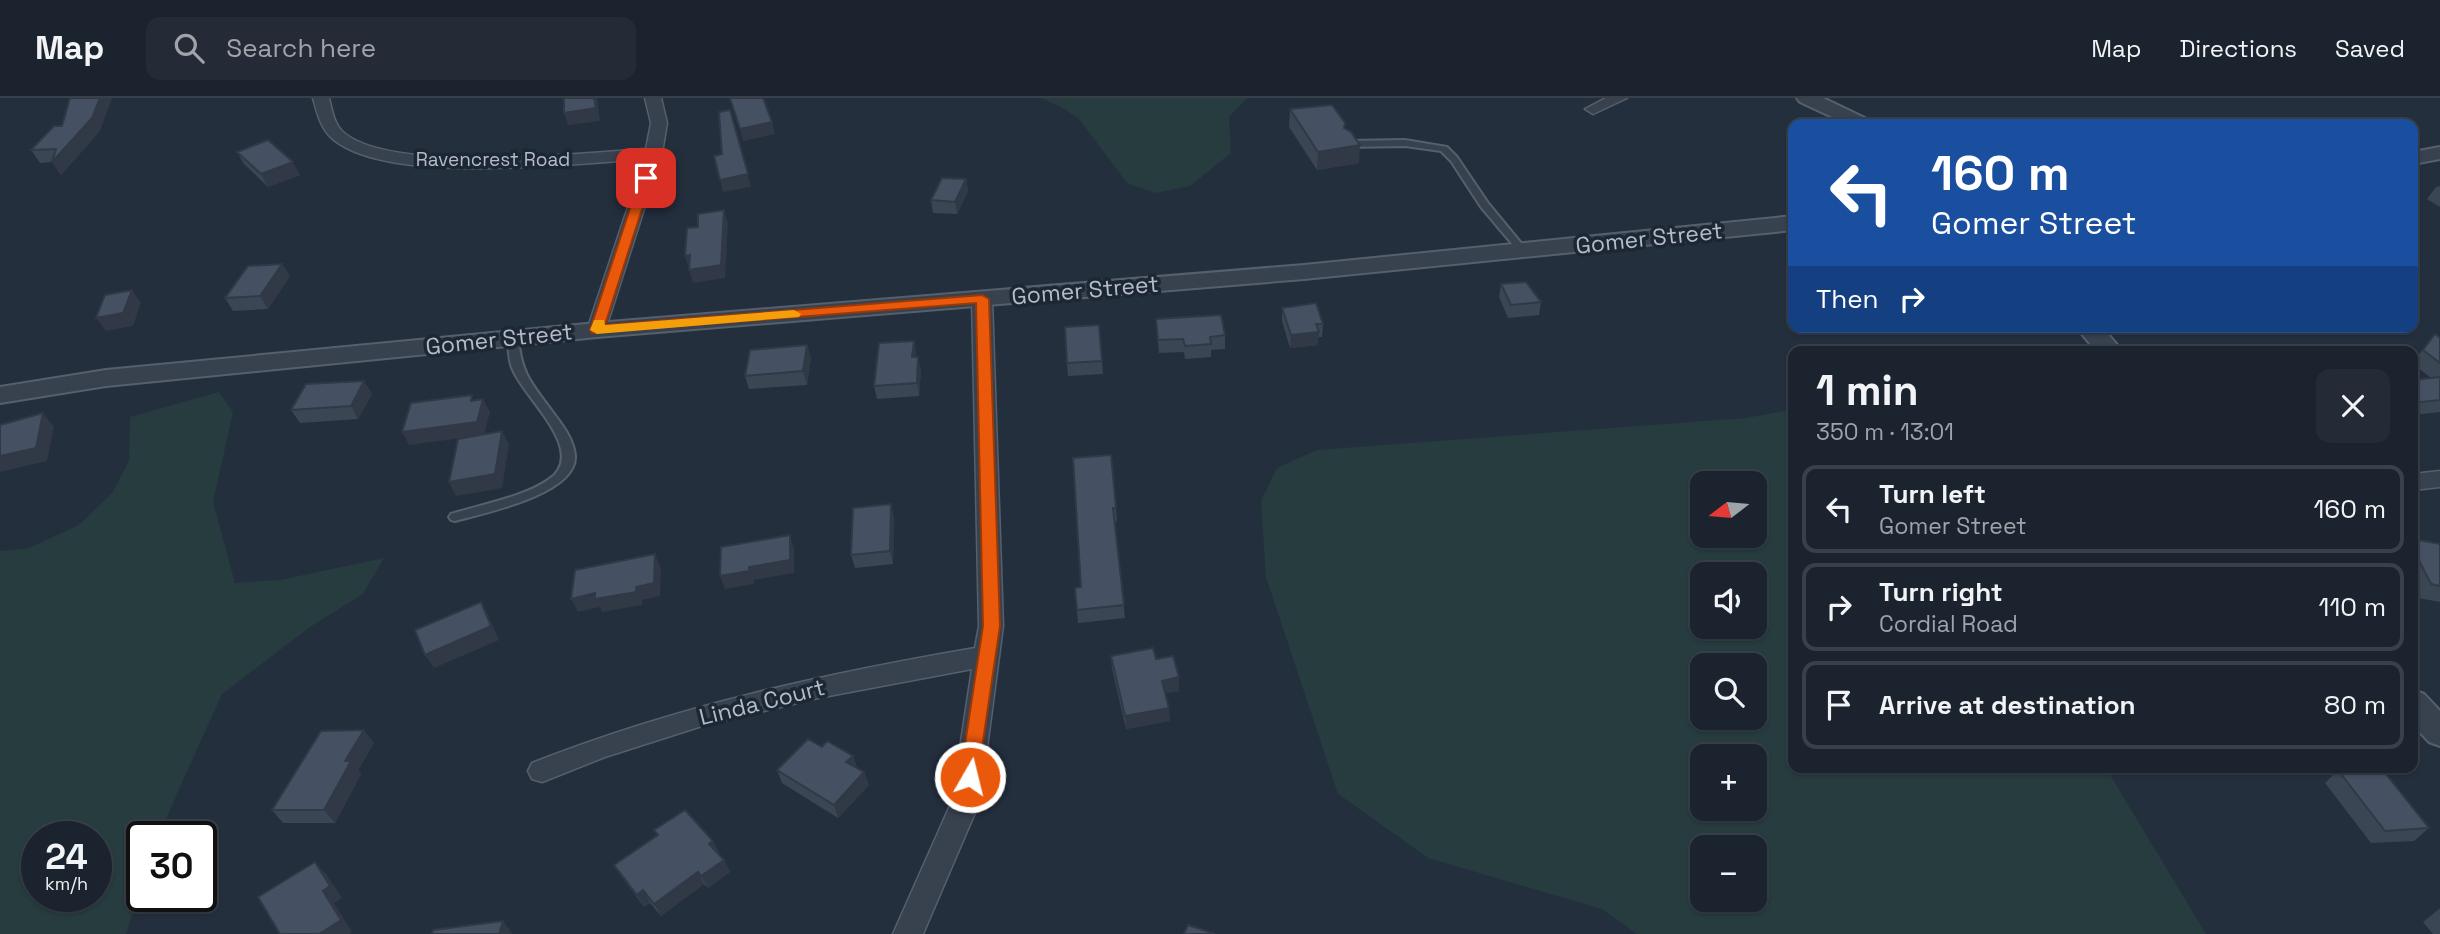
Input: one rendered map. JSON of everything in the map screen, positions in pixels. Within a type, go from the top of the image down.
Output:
[{"type":"street","name":"Ravencrest Road","points":[[321,98],[326,121],[341,139],[380,155],[415,161],[541,161],[654,153]]},
{"type":"street","points":[[597,330],[654,153],[659,123],[653,98]]},
{"type":"street","points":[[1593,109],[1619,98]]},
{"type":"street","points":[[1807,98],[1851,119]]},
{"type":"street","points":[[2418,157],[2440,153]]},
{"type":"street","name":"Gomer Street","points":[[0,395],[106,378],[513,338],[1304,272],[1788,224]]},
{"type":"street","points":[[908,934],[966,801],[988,656],[991,626],[982,299]]},
{"type":"street","points":[[2094,333],[2105,346]]},
{"type":"street","points":[[2418,481],[2440,479]]},
{"type":"street","name":"Linda Court","points":[[542,771],[599,747],[758,700],[852,679],[988,656]]},
{"type":"street","points":[[2418,709],[2440,733]]},
{"type":"lane","points":[[1348,144],[1405,143],[1444,149],[1454,159],[1483,205],[1522,250]]},
{"type":"lane","points":[[455,517],[551,484],[566,473],[572,454],[518,370],[513,338]]},
{"type":"green space","points":[[1041,98],[1247,98],[1229,117],[1231,153],[1190,186],[1155,193],[1127,183],[1079,119]]},
{"type":"green space","points":[[219,392],[233,412],[213,502],[235,583],[280,580],[384,558],[363,594],[310,627],[222,694],[165,821],[126,821],[126,912],[133,912],[126,934],[0,934],[0,551],[29,548],[79,525],[112,493],[129,461],[130,417]]},
{"type":"green space","points":[[1788,410],[1788,773],[2109,773],[2206,934],[1637,934],[1602,909],[1428,858],[1338,794],[1266,577],[1261,501],[1277,468],[1317,450],[1746,418]]},
{"type":"building","points":[[70,98],[100,98],[92,118],[52,162],[56,149],[31,150],[54,126],[62,126]]},
{"type":"building","points":[[564,98],[594,98],[596,108],[564,113]]},
{"type":"building","points":[[730,98],[763,98],[772,122],[740,129]]},
{"type":"building","points":[[1332,105],[1345,123],[1344,128],[1351,132],[1360,145],[1318,152],[1290,109]]},
{"type":"building","points":[[730,110],[748,174],[720,180],[714,156],[722,154],[719,112]]},
{"type":"building","points":[[268,140],[293,162],[261,174],[237,152]]},
{"type":"building","points":[[942,178],[966,179],[955,202],[931,200]]},
{"type":"building","points":[[724,210],[721,265],[689,270],[690,255],[685,256],[687,228],[698,227],[698,214]]},
{"type":"building","points":[[282,264],[260,296],[225,298],[248,266]]},
{"type":"building","points":[[1526,282],[1541,302],[1511,305],[1501,284]]},
{"type":"building","points":[[132,290],[123,313],[96,318],[105,295]]},
{"type":"building","points":[[1316,303],[1323,324],[1316,324],[1319,332],[1291,335],[1282,308]]},
{"type":"building","points":[[1221,315],[1225,335],[1210,337],[1211,344],[1185,346],[1183,339],[1158,340],[1156,319]]},
{"type":"building","points":[[1099,325],[1102,361],[1067,363],[1065,327]]},
{"type":"building","points":[[2435,334],[2440,338],[2440,363],[2423,350]]},
{"type":"building","points":[[914,341],[912,357],[918,357],[917,383],[874,386],[879,343]]},
{"type":"building","points":[[807,345],[803,371],[745,376],[750,350]]},
{"type":"building","points":[[2440,377],[2440,400],[2418,402],[2418,379]]},
{"type":"building","points":[[364,381],[351,406],[291,410],[306,384]]},
{"type":"building","points":[[472,395],[471,401],[483,399],[477,422],[402,432],[411,403]]},
{"type":"building","points":[[43,413],[36,448],[0,456],[0,425]]},
{"type":"building","points":[[502,431],[495,474],[449,482],[458,439]]},
{"type":"building","points":[[1111,455],[1116,508],[1113,508],[1124,605],[1077,610],[1075,588],[1081,587],[1073,458]]},
{"type":"building","points":[[891,504],[890,551],[851,555],[853,508]]},
{"type":"building","points":[[790,535],[790,560],[749,567],[749,571],[720,576],[721,547]]},
{"type":"building","points":[[2418,540],[2440,544],[2440,586],[2431,584],[2418,559]]},
{"type":"building","points":[[655,554],[654,583],[636,587],[636,592],[595,599],[595,593],[571,599],[575,570]]},
{"type":"building","points":[[481,602],[491,626],[425,655],[415,630]]},
{"type":"building","points":[[1153,648],[1156,659],[1173,656],[1179,677],[1162,681],[1169,708],[1125,716],[1111,656]]},
{"type":"building","points":[[364,730],[345,761],[351,761],[324,810],[272,810],[321,731]]},
{"type":"building","points":[[808,739],[822,747],[827,741],[853,756],[846,762],[864,772],[834,805],[777,770]]},
{"type":"building","points":[[2340,773],[2385,773],[2429,828],[2385,831]]},
{"type":"building","points":[[685,810],[713,841],[709,844],[724,860],[701,876],[698,872],[654,904],[643,890],[637,895],[614,865],[658,835],[654,830]]},
{"type":"building","points":[[315,862],[330,886],[323,891],[341,920],[319,934],[280,934],[258,897]]},
{"type":"building","points":[[503,921],[499,934],[432,934],[433,930]]},
{"type":"building","points":[[1188,925],[1215,934],[1184,934]]},
{"type":"slow traffic","points":[[599,323],[597,330],[794,314]]},
{"type":"route","points":[[646,178],[597,330],[982,299],[991,626],[970,777]]}]
